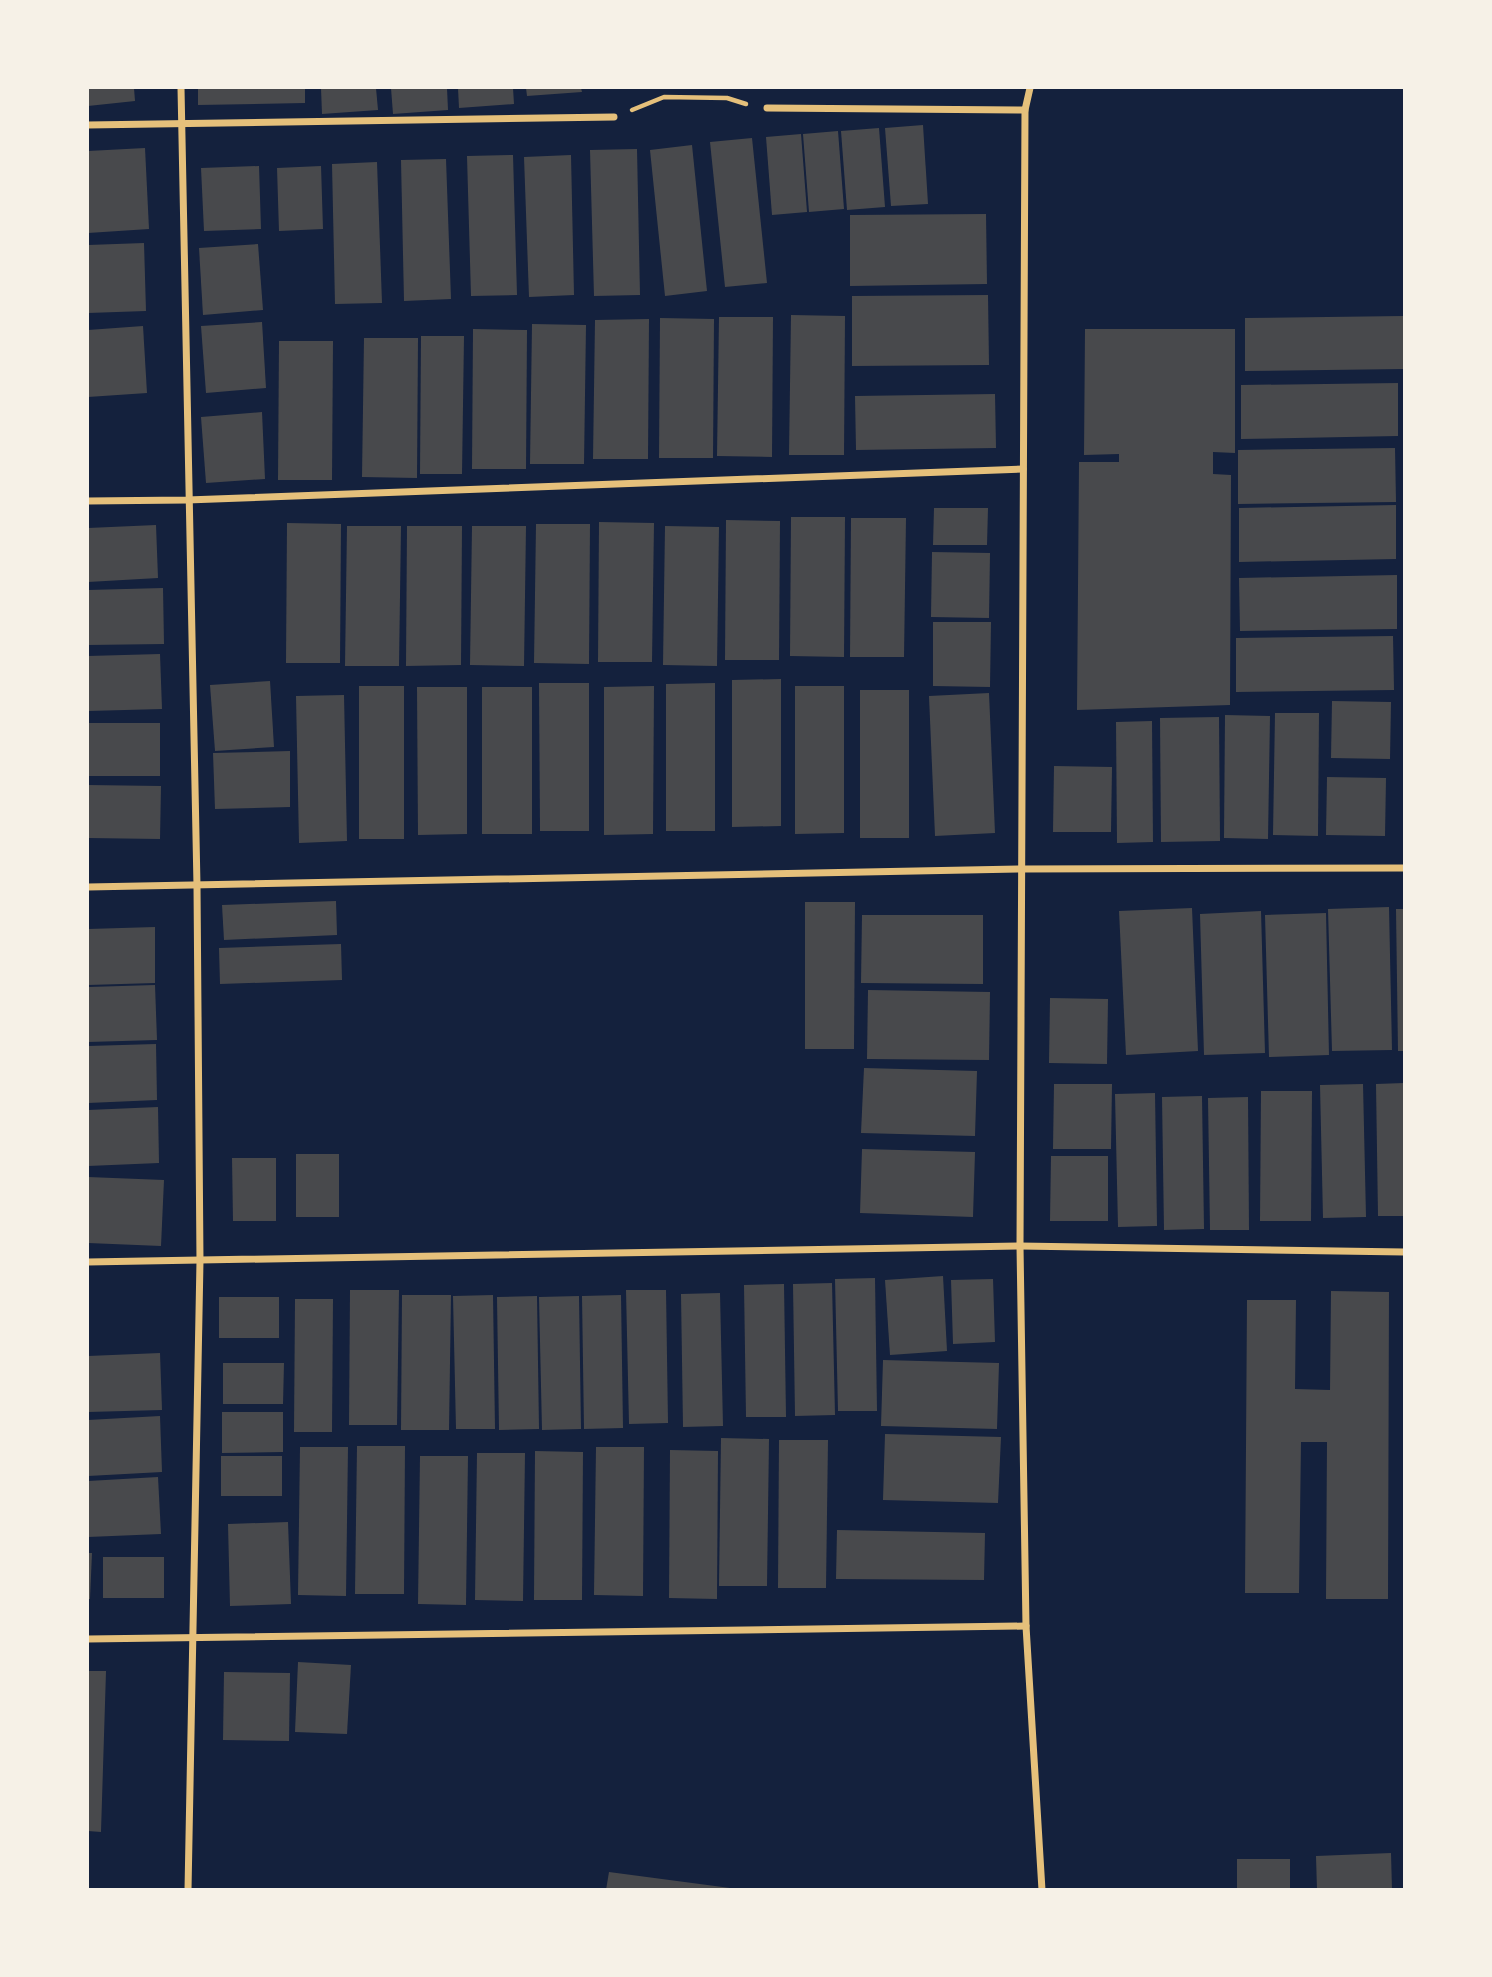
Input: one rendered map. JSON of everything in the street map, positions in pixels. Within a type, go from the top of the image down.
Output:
[{"type":"street","points":[[181,88],[187,500],[197,886],[200,1261],[188,1889]]},
{"type":"street","points":[[1030,88],[1025,110],[1020,1246],[1027,1626],[1042,1889]]},
{"type":"street","points":[[768,108],[1025,110]]},
{"type":"street","points":[[88,125],[614,117]]},
{"type":"street","points":[[88,501],[187,500],[1023,469]]},
{"type":"street","points":[[88,887],[1022,869],[1405,868]]},
{"type":"street","points":[[88,1262],[1020,1246],[1405,1252]]},
{"type":"street","points":[[88,1639],[1027,1626]]},
{"type":"path","points":[[614,117],[664,97],[727,98],[768,108]]},
{"type":"building","points":[[88,88],[134,88],[135,101],[88,106]]},
{"type":"building","points":[[198,88],[305,88],[305,103],[198,105]]},
{"type":"building","points":[[321,88],[376,88],[378,110],[322,114]]},
{"type":"building","points":[[391,88],[447,88],[448,110],[393,114]]},
{"type":"building","points":[[458,88],[513,88],[514,104],[459,108]]},
{"type":"building","points":[[526,88],[581,88],[582,92],[527,96]]},
{"type":"building","points":[[923,125],[928,204],[891,206],[885,128]]},
{"type":"building","points":[[879,128],[885,207],[847,210],[841,131]]},
{"type":"building","points":[[838,131],[844,209],[809,212],[803,134]]},
{"type":"building","points":[[801,134],[807,212],[772,215],[766,137]]},
{"type":"building","points":[[752,138],[767,283],[725,287],[710,142]]},
{"type":"building","points":[[692,145],[707,291],[665,296],[650,150]]},
{"type":"building","points":[[145,148],[149,229],[88,233],[88,151]]},
{"type":"building","points":[[637,149],[640,295],[594,296],[590,150]]},
{"type":"building","points":[[513,155],[517,295],[471,296],[467,156]]},
{"type":"building","points":[[571,155],[574,295],[529,297],[524,157]]},
{"type":"building","points":[[446,159],[451,299],[404,301],[401,160]]},
{"type":"building","points":[[377,162],[382,303],[335,304],[332,164]]},
{"type":"building","points":[[259,166],[261,229],[204,231],[201,168]]},
{"type":"building","points":[[321,166],[323,229],[279,231],[277,168]]},
{"type":"building","points":[[986,214],[987,284],[850,286],[850,215]]},
{"type":"building","points":[[144,243],[146,311],[88,313],[88,245]]},
{"type":"building","points":[[258,244],[263,310],[203,315],[199,248]]},
{"type":"building","points":[[988,295],[989,365],[852,366],[852,296]]},
{"type":"building","points":[[791,315],[845,316],[844,455],[789,455]]},
{"type":"building","points":[[1403,316],[1403,369],[1245,371],[1245,318]]},
{"type":"building","points":[[719,317],[773,317],[772,457],[717,456]]},
{"type":"building","points":[[660,318],[714,319],[713,458],[659,458]]},
{"type":"building","points":[[649,319],[648,459],[593,459],[595,320]]},
{"type":"building","points":[[262,322],[266,388],[206,393],[201,326]]},
{"type":"building","points":[[532,324],[586,325],[584,464],[530,464]]},
{"type":"building","points":[[143,326],[147,393],[88,397],[88,330]]},
{"type":"building","points":[[473,329],[527,330],[526,469],[472,469]]},
{"type":"building","points":[[1085,329],[1235,329],[1235,453],[1213,452],[1213,474],[1231,475],[1230,705],[1077,710],[1079,462],[1119,462],[1119,454],[1084,455]]},
{"type":"building","points":[[421,336],[464,336],[462,474],[420,474]]},
{"type":"building","points":[[364,338],[418,338],[417,478],[362,477]]},
{"type":"building","points":[[279,341],[333,341],[332,480],[278,480]]},
{"type":"building","points":[[1398,383],[1398,436],[1241,439],[1241,385]]},
{"type":"building","points":[[995,394],[996,448],[856,450],[855,396]]},
{"type":"building","points":[[262,412],[265,479],[206,483],[201,417]]},
{"type":"building","points":[[1395,448],[1396,502],[1238,504],[1238,450]]},
{"type":"building","points":[[1396,505],[1396,559],[1239,562],[1239,508]]},
{"type":"building","points":[[934,508],[988,508],[987,545],[933,545]]},
{"type":"building","points":[[791,517],[845,517],[844,657],[790,656]]},
{"type":"building","points":[[851,518],[906,518],[904,657],[850,657]]},
{"type":"building","points":[[726,520],[780,521],[779,660],[725,660]]},
{"type":"building","points":[[599,522],[654,523],[652,662],[598,662]]},
{"type":"building","points":[[287,523],[341,524],[340,663],[286,663]]},
{"type":"building","points":[[536,524],[590,524],[589,664],[534,663]]},
{"type":"building","points":[[156,525],[158,578],[88,582],[88,528]]},
{"type":"building","points":[[347,526],[401,526],[399,666],[345,666]]},
{"type":"building","points":[[407,526],[462,526],[461,665],[406,666]]},
{"type":"building","points":[[472,526],[526,526],[524,666],[470,665]]},
{"type":"building","points":[[665,526],[719,527],[717,666],[663,665]]},
{"type":"building","points":[[932,552],[990,553],[989,618],[931,617]]},
{"type":"building","points":[[1397,575],[1397,629],[1240,631],[1239,578]]},
{"type":"building","points":[[163,588],[164,644],[88,645],[88,590]]},
{"type":"building","points":[[933,622],[991,622],[990,687],[933,686]]},
{"type":"building","points":[[1393,636],[1394,690],[1236,692],[1236,638]]},
{"type":"building","points":[[160,654],[162,709],[88,711],[88,656]]},
{"type":"building","points":[[781,679],[781,826],[732,827],[732,680]]},
{"type":"building","points":[[270,681],[274,747],[215,751],[210,685]]},
{"type":"building","points":[[539,683],[589,683],[589,831],[540,831]]},
{"type":"building","points":[[715,683],[715,831],[666,831],[666,684]]},
{"type":"building","points":[[359,686],[404,686],[404,839],[359,839]]},
{"type":"building","points":[[654,686],[653,834],[604,835],[604,687]]},
{"type":"building","points":[[795,686],[844,686],[844,833],[795,834]]},
{"type":"building","points":[[417,687],[467,687],[467,834],[418,835]]},
{"type":"building","points":[[482,687],[532,687],[532,834],[482,834]]},
{"type":"building","points":[[860,690],[909,690],[909,838],[860,838]]},
{"type":"building","points":[[989,693],[995,833],[935,836],[929,696]]},
{"type":"building","points":[[344,695],[347,841],[299,843],[296,696]]},
{"type":"building","points":[[1332,701],[1391,702],[1390,759],[1331,758]]},
{"type":"building","points":[[1275,713],[1319,713],[1318,836],[1273,835]]},
{"type":"building","points":[[1225,715],[1270,716],[1268,839],[1224,838]]},
{"type":"building","points":[[1219,717],[1220,841],[1161,842],[1160,718]]},
{"type":"building","points":[[1152,721],[1153,842],[1117,843],[1116,722]]},
{"type":"building","points":[[88,723],[160,723],[160,776],[88,776]]},
{"type":"building","points":[[290,751],[290,807],[215,809],[213,753]]},
{"type":"building","points":[[1054,766],[1112,767],[1111,832],[1053,832]]},
{"type":"building","points":[[1327,777],[1386,778],[1385,836],[1326,835]]},
{"type":"building","points":[[88,785],[161,786],[160,839],[88,838]]},
{"type":"building","points":[[336,901],[337,935],[224,940],[222,905]]},
{"type":"building","points":[[805,902],[855,902],[854,1049],[805,1049]]},
{"type":"building","points":[[1389,907],[1392,1050],[1332,1051],[1328,909]]},
{"type":"building","points":[[1192,908],[1198,1051],[1126,1055],[1119,911]]},
{"type":"building","points":[[1396,909],[1404,909],[1404,1051],[1398,1051]]},
{"type":"building","points":[[1261,911],[1265,1053],[1204,1055],[1200,914]]},
{"type":"building","points":[[1326,913],[1329,1055],[1269,1057],[1265,915]]},
{"type":"building","points":[[862,915],[983,915],[983,984],[861,983]]},
{"type":"building","points":[[155,927],[155,983],[88,985],[88,929]]},
{"type":"building","points":[[341,944],[342,980],[220,984],[219,948]]},
{"type":"building","points":[[155,985],[157,1040],[88,1042],[88,987]]},
{"type":"building","points":[[868,990],[990,992],[989,1060],[867,1059]]},
{"type":"building","points":[[1050,998],[1108,999],[1107,1064],[1049,1063]]},
{"type":"building","points":[[156,1044],[157,1100],[88,1103],[88,1046]]},
{"type":"building","points":[[864,1068],[977,1071],[975,1136],[861,1133]]},
{"type":"building","points":[[1404,1083],[1404,1216],[1378,1216],[1376,1084]]},
{"type":"building","points":[[1054,1084],[1112,1084],[1111,1149],[1053,1149]]},
{"type":"building","points":[[1363,1084],[1366,1217],[1323,1218],[1320,1085]]},
{"type":"building","points":[[1261,1091],[1312,1091],[1311,1221],[1260,1221]]},
{"type":"building","points":[[1155,1093],[1157,1226],[1118,1227],[1115,1094]]},
{"type":"building","points":[[1202,1096],[1204,1229],[1164,1230],[1162,1097]]},
{"type":"building","points":[[1248,1097],[1249,1230],[1210,1230],[1208,1098]]},
{"type":"building","points":[[158,1107],[159,1163],[88,1166],[88,1110]]},
{"type":"building","points":[[862,1149],[975,1152],[973,1217],[860,1213]]},
{"type":"building","points":[[296,1154],[339,1154],[339,1217],[296,1217]]},
{"type":"building","points":[[1051,1156],[1108,1156],[1108,1221],[1050,1221]]},
{"type":"building","points":[[232,1158],[276,1158],[276,1221],[233,1221]]},
{"type":"building","points":[[88,1177],[164,1180],[161,1246],[88,1243]]},
{"type":"building","points":[[943,1276],[947,1351],[890,1355],[885,1280]]},
{"type":"building","points":[[875,1278],[877,1411],[838,1411],[835,1279]]},
{"type":"building","points":[[993,1279],[995,1342],[953,1344],[951,1280]]},
{"type":"building","points":[[832,1283],[835,1415],[795,1416],[793,1284]]},
{"type":"building","points":[[784,1284],[786,1417],[746,1417],[744,1285]]},
{"type":"building","points":[[350,1290],[399,1290],[397,1425],[349,1425]]},
{"type":"building","points":[[626,1290],[666,1290],[668,1423],[629,1424]]},
{"type":"building","points":[[1331,1291],[1389,1292],[1388,1599],[1326,1599],[1327,1442],[1301,1442],[1299,1593],[1245,1593],[1247,1300],[1296,1300],[1295,1389],[1330,1390]]},
{"type":"building","points":[[720,1293],[723,1426],[683,1427],[681,1294]]},
{"type":"building","points":[[402,1295],[451,1295],[449,1430],[401,1430]]},
{"type":"building","points":[[493,1295],[495,1429],[456,1429],[453,1296]]},
{"type":"building","points":[[621,1295],[623,1428],[584,1429],[582,1296]]},
{"type":"building","points":[[537,1296],[539,1429],[499,1430],[497,1297]]},
{"type":"building","points":[[579,1296],[581,1429],[542,1430],[539,1297]]},
{"type":"building","points":[[219,1297],[279,1297],[279,1338],[219,1338]]},
{"type":"building","points":[[295,1299],[333,1299],[332,1432],[294,1432]]},
{"type":"building","points":[[160,1353],[162,1410],[88,1412],[88,1356]]},
{"type":"building","points":[[883,1360],[999,1363],[997,1429],[881,1426]]},
{"type":"building","points":[[223,1363],[284,1363],[283,1404],[223,1404]]},
{"type":"building","points":[[222,1412],[283,1412],[283,1452],[222,1453]]},
{"type":"building","points":[[160,1416],[162,1472],[88,1476],[88,1420]]},
{"type":"building","points":[[885,1434],[1001,1437],[998,1503],[883,1500]]},
{"type":"building","points":[[721,1438],[769,1439],[767,1586],[719,1586]]},
{"type":"building","points":[[779,1440],[828,1440],[826,1588],[778,1588]]},
{"type":"building","points":[[357,1446],[405,1446],[404,1594],[355,1594]]},
{"type":"building","points":[[300,1447],[348,1447],[346,1596],[298,1595]]},
{"type":"building","points":[[596,1447],[644,1447],[643,1596],[594,1595]]},
{"type":"building","points":[[670,1450],[718,1451],[717,1599],[669,1598]]},
{"type":"building","points":[[535,1451],[583,1452],[582,1600],[534,1600]]},
{"type":"building","points":[[477,1453],[525,1453],[523,1601],[475,1600]]},
{"type":"building","points":[[221,1456],[282,1456],[282,1496],[221,1496]]},
{"type":"building","points":[[420,1456],[468,1456],[466,1605],[418,1604]]},
{"type":"building","points":[[158,1477],[161,1534],[88,1537],[88,1481]]},
{"type":"building","points":[[288,1522],[291,1604],[230,1606],[228,1524]]},
{"type":"building","points":[[837,1530],[985,1533],[984,1580],[836,1579]]},
{"type":"building","points":[[88,1553],[92,1553],[90,1599],[88,1599]]},
{"type":"building","points":[[103,1557],[164,1557],[164,1598],[103,1598]]},
{"type":"building","points":[[298,1662],[351,1665],[347,1734],[295,1732]]},
{"type":"building","points":[[88,1671],[106,1671],[101,1832],[88,1831]]},
{"type":"building","points":[[224,1672],[290,1673],[289,1741],[223,1740]]},
{"type":"building","points":[[1391,1853],[1392,1890],[1317,1890],[1316,1856]]},
{"type":"building","points":[[1237,1859],[1290,1859],[1290,1890],[1237,1890]]},
{"type":"building","points":[[609,1872],[730,1888],[730,1890],[606,1890]]}]
